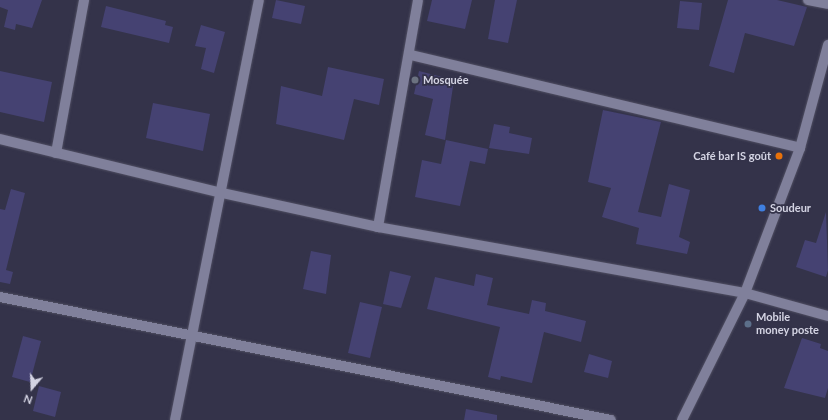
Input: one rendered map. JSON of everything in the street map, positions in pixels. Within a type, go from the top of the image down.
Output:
[{"type":"street","points":[[56,153],[84,0]]},
{"type":"street","points":[[175,420],[194,334],[259,0]]},
{"type":"street","points":[[378,227],[411,55],[418,0]]},
{"type":"street","points":[[808,0],[828,4]]},
{"type":"street","points":[[682,420],[745,293],[800,148],[828,45]]},
{"type":"street","points":[[411,55],[800,148]]},
{"type":"street","points":[[0,138],[222,193],[378,227],[745,293],[828,316]]},
{"type":"street","points":[[0,297],[194,334],[611,420]]},
{"type":"building","points":[[0,0],[42,0],[32,28],[16,24],[15,30],[4,27],[8,10],[0,7]]},
{"type":"building","points":[[276,0],[305,6],[301,24],[272,18]]},
{"type":"building","points":[[432,0],[472,0],[465,29],[427,21]]},
{"type":"building","points":[[495,0],[517,0],[508,43],[488,39]]},
{"type":"building","points":[[728,0],[777,0],[807,7],[794,46],[745,33],[734,73],[709,66]]},
{"type":"building","points":[[680,1],[702,3],[699,30],[677,28]]},
{"type":"building","points":[[106,6],[166,21],[165,25],[173,27],[169,43],[101,27]]},
{"type":"building","points":[[201,25],[225,32],[214,73],[201,69],[206,48],[195,46]]},
{"type":"building","points":[[328,67],[384,79],[379,105],[354,99],[344,140],[276,124],[281,86],[322,96]]},
{"type":"building","points":[[0,71],[52,82],[44,122],[0,112]]},
{"type":"building","points":[[419,71],[454,80],[445,140],[425,135],[433,99],[414,94]]},
{"type":"building","points":[[153,103],[210,114],[203,151],[146,138]]},
{"type":"building","points":[[603,110],[661,122],[638,212],[661,217],[669,184],[690,190],[679,237],[690,242],[687,254],[636,244],[639,228],[602,217],[611,188],[588,182]]},
{"type":"building","points":[[494,124],[510,127],[509,133],[532,138],[529,154],[489,148]]},
{"type":"building","points":[[446,140],[488,149],[485,164],[470,161],[460,206],[415,197],[422,160],[441,164]]},
{"type":"building","points":[[11,189],[25,193],[6,270],[13,272],[10,284],[0,282],[0,209],[5,210]]},
{"type":"building","points":[[826,212],[828,270],[826,277],[796,267],[805,240],[816,243]]},
{"type":"building","points":[[311,251],[331,255],[326,294],[303,289]]},
{"type":"building","points":[[390,271],[411,276],[401,308],[383,304]]},
{"type":"building","points":[[476,274],[493,278],[487,305],[529,314],[532,300],[546,303],[545,311],[586,321],[581,342],[544,332],[532,383],[501,376],[500,380],[488,377],[500,327],[427,309],[435,277],[474,286]]},
{"type":"building","points":[[360,302],[382,307],[370,358],[348,353]]},
{"type":"building","points":[[23,336],[41,341],[30,382],[12,377]]},
{"type":"building","points":[[802,338],[821,344],[820,348],[828,351],[828,388],[825,398],[784,388]]},
{"type":"building","points":[[589,354],[612,361],[608,378],[584,372]]},
{"type":"building","points":[[39,386],[61,392],[55,417],[33,411]]},
{"type":"building","points":[[466,409],[497,415],[497,420],[464,420]]},
{"type":"place","name":"Mosquée","points":[[415,80]]},
{"type":"place","name":"Café bar IS goût","points":[[779,156]]},
{"type":"place","name":"Soudeur","points":[[762,208]]},
{"type":"place","name":"Mobile money poste","points":[[748,324]]}]
